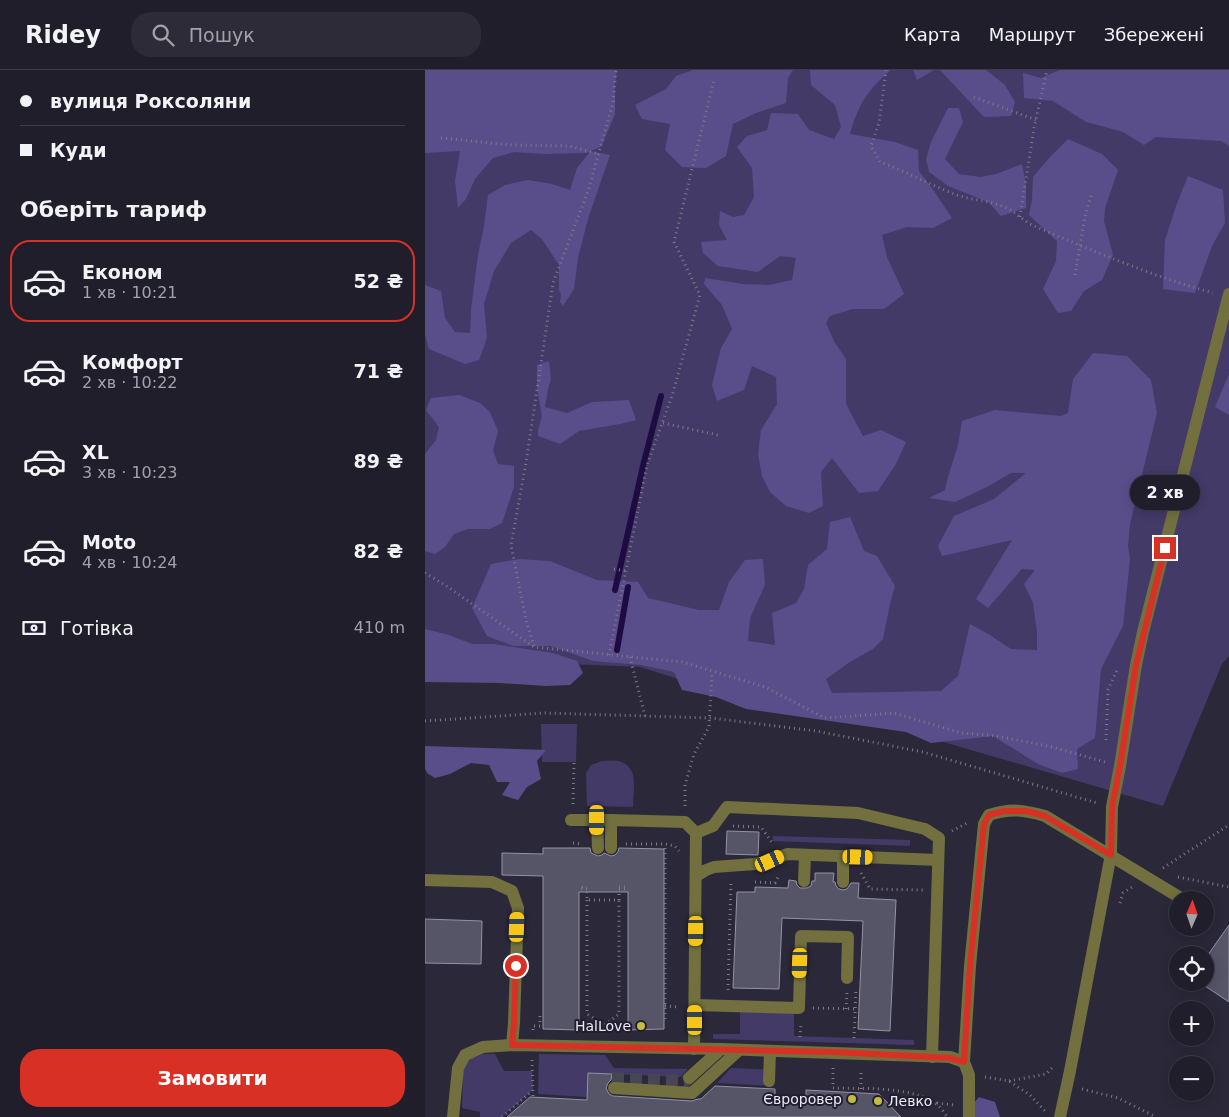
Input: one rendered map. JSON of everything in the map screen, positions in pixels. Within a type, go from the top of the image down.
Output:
[{"type":"lane","points":[[1060,1117],[1111,855],[1112,807],[1141,640],[1229,296]]},
{"type":"lane","points":[[696,833],[713,826],[727,807],[858,813],[925,829],[939,838],[932,1057]]},
{"type":"lane","points":[[969,1117],[969,1075],[964,1062],[972,947],[984,824],[989,815],[1004,811],[1026,811],[1045,816],[1170,891]]},
{"type":"lane","points":[[572,820],[685,822],[696,833],[694,1049]]},
{"type":"lane","points":[[597,820],[598,848]]},
{"type":"lane","points":[[611,820],[611,848]]},
{"type":"lane","points":[[696,876],[714,867],[755,864],[770,861],[787,854],[804,860],[938,860]]},
{"type":"lane","points":[[804,860],[804,881]]},
{"type":"lane","points":[[843,861],[843,882]]},
{"type":"lane","points":[[425,880],[492,882],[512,891],[518,908],[512,1045]]},
{"type":"lane","points":[[695,1004],[799,1008],[801,936],[848,937],[847,978]]},
{"type":"lane","points":[[453,1117],[458,1068],[465,1055],[483,1047],[512,1045],[834,1052],[950,1058],[964,1062]]},
{"type":"lane","points":[[689,1078],[721,1049]]},
{"type":"lane","points":[[615,1088],[692,1092],[739,1050]]},
{"type":"lane","points":[[769,1051],[769,1081]]},
{"type":"path","points":[[534,647],[526,620],[511,545],[526,463],[553,283],[599,154],[613,103],[616,70]]},
{"type":"path","points":[[886,70],[879,122],[871,146],[880,162],[903,170],[955,194],[1003,206],[1031,225],[1081,244],[1119,262],[1188,286],[1229,296]]},
{"type":"path","points":[[1020,216],[1036,120],[1047,70]]},
{"type":"path","points":[[609,655],[647,465],[673,396],[699,295],[674,242],[713,80]]},
{"type":"path","points":[[974,98],[1036,120]]},
{"type":"path","points":[[441,138],[511,145],[569,146],[599,154]]},
{"type":"path","points":[[1075,274],[1085,216],[1092,193]]},
{"type":"path","points":[[663,423],[718,434]]},
{"type":"path","points":[[614,569],[626,571]]},
{"type":"path","points":[[425,573],[534,647],[681,662],[765,687],[825,718],[894,713],[962,733],[997,736],[1051,747],[1120,766]]},
{"type":"path","points":[[630,657],[645,716]]},
{"type":"path","points":[[685,822],[685,785],[694,754],[709,728],[713,672]]},
{"type":"path","points":[[425,721],[545,713],[709,718],[816,731],[923,752],[1112,807]]},
{"type":"path","points":[[572,820],[574,762]]},
{"type":"path","points":[[939,838],[973,820],[987,820]]},
{"type":"path","points":[[665,844],[665,1019]]},
{"type":"path","points":[[749,882],[775,882],[787,864],[804,860]]},
{"type":"path","points":[[843,861],[857,867],[870,888],[924,890]]},
{"type":"path","points":[[727,1006],[731,881]]},
{"type":"path","points":[[587,889],[587,1014],[605,1025],[619,1014],[619,889]]},
{"type":"path","points":[[587,900],[619,900]]},
{"type":"path","points":[[665,1006],[682,1007]]},
{"type":"path","points":[[799,1008],[855,1010],[854,1044]]},
{"type":"path","points":[[540,1013],[540,1026]]},
{"type":"path","points":[[969,1075],[1009,1081],[1045,1074],[1075,1044]]},
{"type":"path","points":[[834,1052],[833,1088],[896,1091],[924,1097],[936,1103],[957,1105]]},
{"type":"path","points":[[1009,1081],[1030,1095],[1050,1117]]},
{"type":"path","points":[[1067,1085],[1118,1098],[1157,1117]]},
{"type":"path","points":[[502,1117],[533,1090]]},
{"type":"path","points":[[936,1103],[947,1117]]},
{"type":"shaded area","points":[[425,70],[1229,70],[1229,656],[1222,664],[1163,806],[906,731],[720,692],[640,667],[425,659]]},
{"type":"shaded area","points":[[425,70],[617,70],[615,114],[601,147],[590,151],[610,155],[588,219],[578,258],[574,289],[563,306],[560,302],[559,265],[542,239],[531,230],[511,243],[494,271],[484,304],[487,338],[479,360],[465,364],[429,349],[425,335],[425,285],[441,291],[445,318],[455,332],[470,333],[478,255],[488,195],[505,185],[528,180],[552,184],[570,190],[577,168],[590,152],[544,154],[514,152],[493,158],[475,179],[466,199],[458,208],[455,181],[460,151],[425,153]]},
{"type":"shaded area","points":[[693,70],[793,70],[788,78],[786,103],[756,113],[733,124],[726,156],[706,168],[682,167],[665,150],[670,124],[642,119],[635,105],[666,89],[676,76]]},
{"type":"shaded area","points":[[810,70],[891,70],[865,98],[860,106],[850,134],[895,142],[918,150],[919,171],[952,218],[933,228],[907,227],[882,235],[887,257],[904,294],[884,309],[853,309],[830,316],[826,323],[834,341],[846,359],[846,404],[863,436],[881,430],[906,442],[896,464],[878,491],[859,493],[832,458],[821,472],[823,506],[809,513],[786,506],[770,492],[762,476],[758,454],[761,430],[777,404],[776,377],[752,366],[744,390],[717,401],[712,385],[721,348],[732,329],[722,305],[704,284],[705,278],[743,284],[769,285],[792,280],[796,258],[780,256],[758,272],[718,266],[703,253],[701,242],[727,240],[719,225],[720,211],[733,217],[744,215],[754,197],[752,168],[737,147],[747,136],[767,130],[771,113],[798,114],[809,130],[834,139],[841,127],[835,105],[811,85]]},
{"type":"shaded area","points":[[913,70],[934,70],[917,80]]},
{"type":"shaded area","points":[[940,70],[986,70],[1005,85],[1015,102],[1011,116],[984,117]]},
{"type":"shaded area","points":[[1060,70],[1229,70],[1229,146],[1221,141],[1156,137],[1144,145],[1123,132],[1086,122],[1053,101],[1024,98],[1023,73],[1041,78]]},
{"type":"shaded area","points":[[948,108],[959,108],[963,122],[945,159],[959,174],[981,177],[996,174],[1022,164],[1026,185],[1026,208],[1001,216],[988,202],[948,186],[929,172],[926,159],[931,142]]},
{"type":"shaded area","points":[[1068,139],[1102,154],[1118,170],[1105,208],[1104,221],[1113,255],[1102,280],[1084,291],[1071,311],[1058,313],[1043,289],[1056,261],[1057,241],[1029,215],[1033,177]]},
{"type":"shaded area","points":[[1188,176],[1223,190],[1225,223],[1212,246],[1195,293],[1163,289],[1165,240]]},
{"type":"shaded area","points":[[1093,353],[1127,356],[1151,380],[1157,413],[1130,524],[1128,546],[1130,559],[1123,626],[1101,669],[1095,738],[1077,749],[1078,769],[1062,773],[1038,764],[993,736],[931,743],[906,732],[746,709],[716,697],[682,690],[674,672],[641,665],[593,661],[551,646],[513,646],[487,636],[472,608],[491,564],[519,559],[550,561],[597,580],[638,582],[648,598],[699,610],[719,610],[729,582],[745,560],[763,559],[765,585],[750,618],[748,641],[775,645],[772,613],[796,603],[804,589],[808,565],[827,549],[830,522],[850,517],[864,551],[877,556],[895,586],[883,639],[873,649],[826,679],[832,693],[941,691],[958,676],[970,624],[1011,649],[1037,650],[1037,632],[1033,603],[1024,584],[1035,570],[1022,569],[988,608],[976,599],[1012,540],[942,556],[938,546],[954,516],[994,499],[1026,473],[1011,473],[955,502],[929,498],[945,490],[958,445],[962,421],[995,410],[1061,416],[1068,413],[1073,379]]},
{"type":"shaded area","points":[[549,361],[551,379],[545,407],[567,413],[592,402],[629,400],[636,420],[579,431],[560,444],[538,436],[542,416],[537,388],[537,365]]},
{"type":"shaded area","points":[[1229,374],[1229,415],[1215,407]]},
{"type":"shaded area","points":[[459,395],[480,403],[490,412],[498,431],[493,450],[498,464],[514,466],[514,487],[502,523],[490,529],[468,529],[454,534],[445,547],[435,554],[425,551],[425,454],[436,440],[439,427],[426,410],[431,398]]},
{"type":"shaded area","points":[[425,629],[449,635],[472,644],[494,644],[553,653],[577,661],[583,673],[570,685],[425,682]]},
{"type":"shaded area","points":[[541,724],[577,724],[576,762],[542,762]]},
{"type":"shaded area","points":[[425,746],[546,750],[537,761],[541,779],[527,787],[518,800],[502,795],[510,782],[497,782],[489,765],[471,763],[450,774],[435,778],[427,773],[425,769]]},
{"type":"shaded area","points":[[602,761],[618,761],[630,768],[634,780],[633,807],[587,806],[586,773],[591,765]]},
{"type":"shaded area","points":[[773,836],[910,840],[910,846],[773,841]]},
{"type":"shaded area","points":[[740,1011],[794,1012],[794,1036],[914,1040],[914,1045],[713,1039],[713,1034],[740,1034]]},
{"type":"shaded area","points":[[484,1054],[495,1054],[504,1071],[532,1071],[533,1090],[502,1117],[480,1117],[480,1112],[462,1108],[463,1069],[469,1059]]},
{"type":"shaded area","points":[[539,1054],[605,1055],[614,1068],[688,1069],[680,1077],[589,1073],[587,1097],[538,1094]]},
{"type":"shaded area","points":[[731,1068],[773,1070],[774,1086],[717,1083]]},
{"type":"shaded area","points":[[979,1097],[995,1102],[1000,1117],[972,1117],[971,1106]]},
{"type":"building","points":[[727,831],[759,832],[758,855],[726,854]]},
{"type":"building","points":[[543,848],[590,848],[591,853],[598,856],[604,853],[611,856],[615,855],[619,848],[664,849],[664,1029],[628,1030],[628,892],[579,892],[579,1030],[543,1029],[543,876],[502,875],[502,853],[543,854]]},
{"type":"building","points":[[815,873],[834,873],[833,882],[835,882],[839,889],[843,890],[847,889],[851,883],[859,883],[858,898],[896,900],[890,1031],[858,1029],[863,921],[782,918],[779,989],[733,988],[737,892],[755,892],[755,887],[788,888],[789,880],[796,881],[800,888],[807,888],[811,886],[812,881],[815,881]]},
{"type":"building","points":[[425,919],[482,921],[481,964],[425,963]]},
{"type":"building","points":[[1229,925],[1229,1002],[1212,991],[1214,946]]},
{"type":"building","points":[[588,1073],[612,1074],[606,1088],[609,1094],[613,1096],[692,1101],[701,1099],[715,1086],[775,1089],[775,1096],[806,1097],[806,1090],[879,1094],[901,1117],[507,1117],[530,1097],[587,1100]]},
{"type":"waterway","points":[[615,590],[661,396]]},
{"type":"waterway","points":[[617,650],[628,587]]},
{"type":"tunnel","points":[[612,1078],[686,1081],[689,1078]]},
{"type":"place","name":"HalLove","points":[[641,1026]]},
{"type":"place","name":"Євроровер","points":[[852,1099]]},
{"type":"place","name":"Левко","points":[[878,1101]]},
{"type":"route","points":[[516,966],[512,1045],[834,1052],[950,1058],[964,1062],[970,966],[984,824],[989,815],[1004,811],[1026,811],[1045,816],[1111,855],[1112,807],[1136,665],[1165,548]]}]
